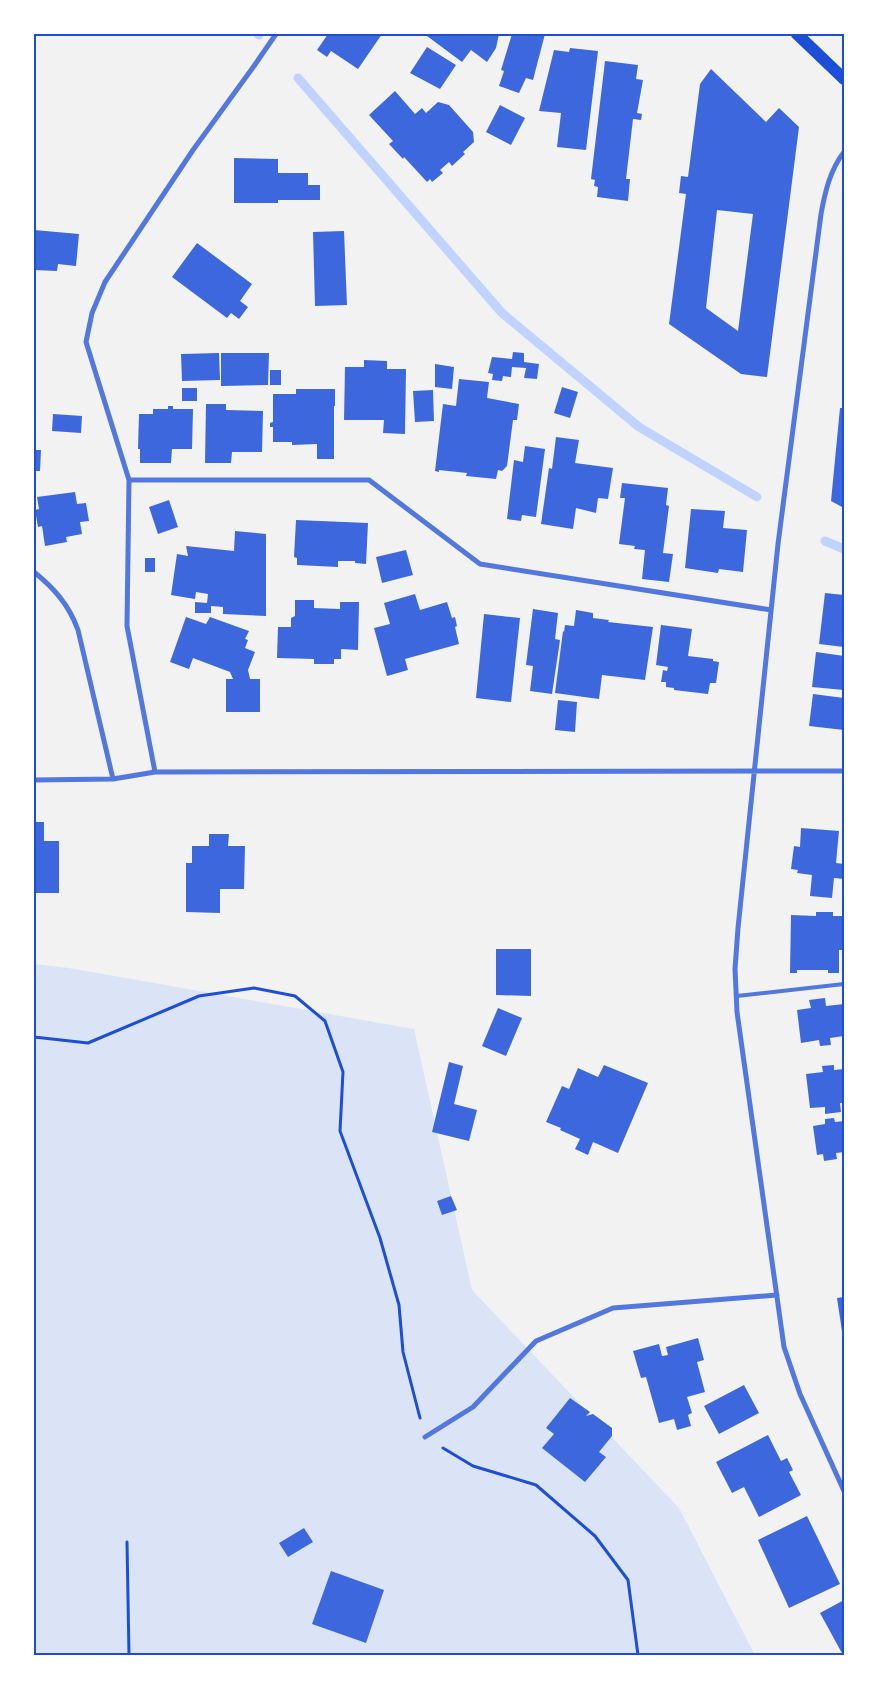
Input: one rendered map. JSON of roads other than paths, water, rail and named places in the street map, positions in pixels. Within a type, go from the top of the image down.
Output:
[{"type":"main road","points":[[797,34],[844,79]]},
{"type":"street","points":[[155,772],[127,626],[129,480],[86,342],[92,313],[105,282],[193,150],[276,34]]},
{"type":"street","points":[[844,152],[836,162],[827,186],[821,214],[778,544],[735,969],[737,1012],[784,1347],[800,1394],[844,1492]]},
{"type":"street","points":[[129,480],[369,480],[480,564],[771,610]]},
{"type":"street","points":[[34,572],[62,599],[72,613],[78,630],[113,779]]},
{"type":"street","points":[[34,780],[113,779],[155,772],[844,771]]},
{"type":"street","points":[[424,1437],[473,1407],[536,1341],[613,1308],[777,1295]]},
{"type":"lane","points":[[737,996],[844,984]]},
{"type":"waterway","points":[[298,78],[502,313],[639,427],[757,497]]},
{"type":"waterway","points":[[825,541],[844,549]]}]
